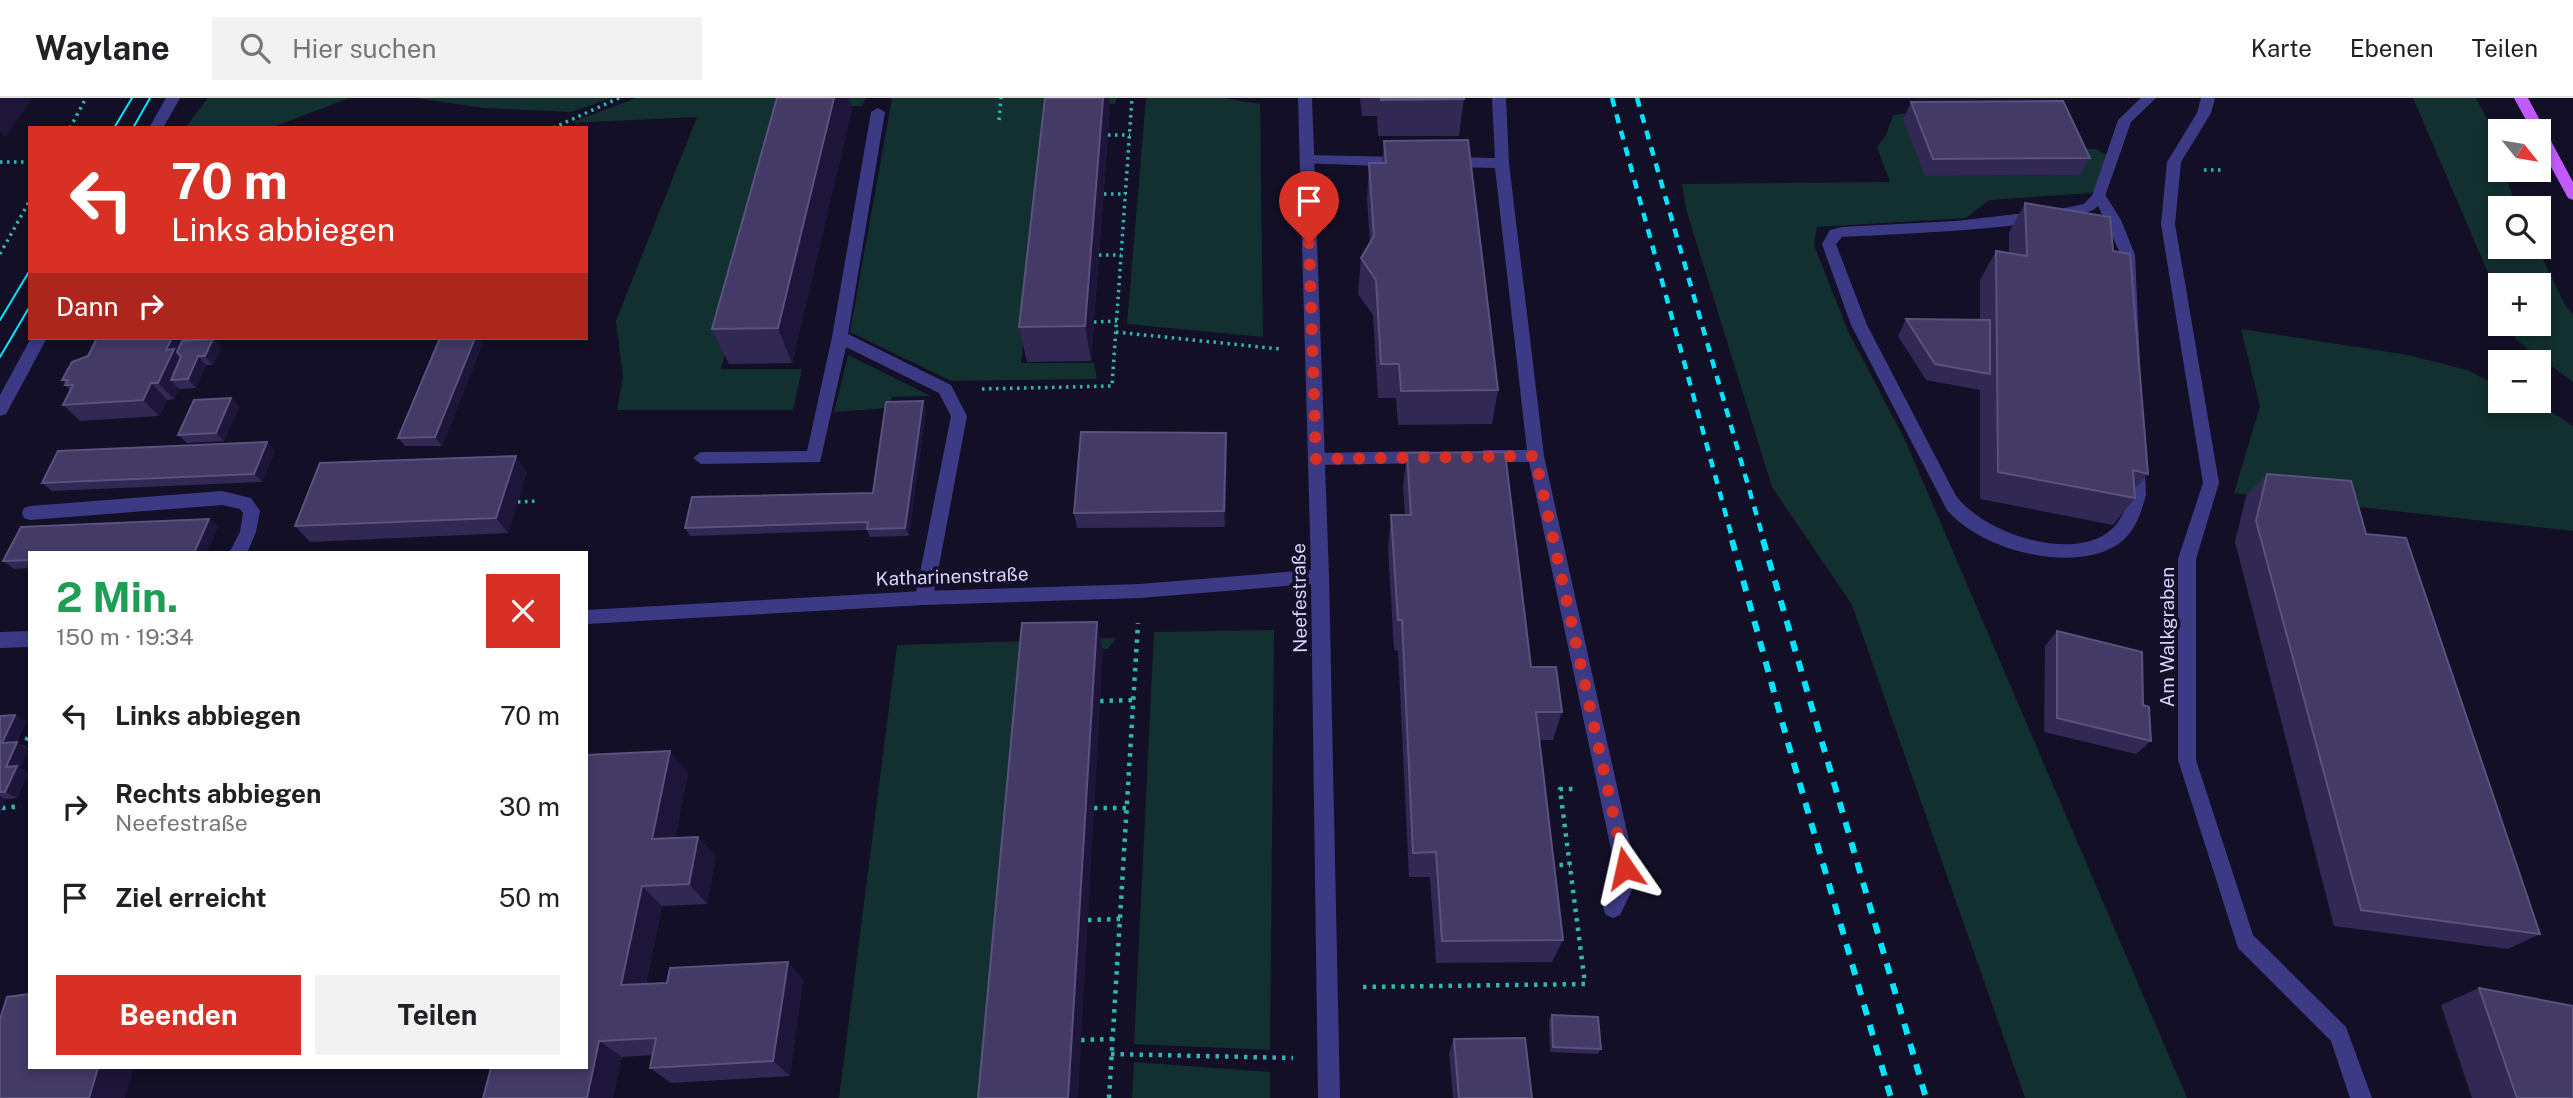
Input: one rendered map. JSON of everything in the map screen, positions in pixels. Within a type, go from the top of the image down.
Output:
[{"type":"main road","points":[[2522,98],[2533,119]]},
{"type":"main road","points":[[2552,155],[2573,195]]},
{"type":"street","points":[[157,126],[173,98]]},
{"type":"street","name":"Neefestraße","points":[[1305,98],[1320,576],[1328,1098]]},
{"type":"street","points":[[1499,98],[1502,163],[1535,456],[1625,868],[1622,890],[1613,908]]},
{"type":"street","points":[[2099,196],[2114,220],[2129,255],[2138,495],[2133,515],[2124,529],[2109,542],[2080,550],[2039,548],[1994,534],[1956,510],[1866,339],[1829,244],[1835,234],[1842,232],[1956,226],[2089,208],[2099,196],[2125,120],[2149,98]]},
{"type":"street","name":"Am Walkgraben","points":[[2208,98],[2204,113],[2174,162],[2168,224],[2211,483],[2187,559],[2187,760],[2245,941],[2339,1034],[2361,1098]]},
{"type":"street","points":[[701,458],[814,457],[840,337],[878,112]]},
{"type":"street","points":[[1306,160],[1502,163]]},
{"type":"street","points":[[840,337],[945,389],[959,416],[924,597]]},
{"type":"street","points":[[0,410],[38,340]]},
{"type":"street","points":[[1467,457],[1535,456]]},
{"type":"street","points":[[1316,459],[1439,457]]},
{"type":"street","points":[[30,513],[222,498],[245,503],[252,511],[248,532],[239,551]]},
{"type":"street","name":"Katharinenstraße","points":[[588,617],[924,597],[1140,591],[1320,576]]},
{"type":"street","points":[[0,640],[28,639]]},
{"type":"path","points":[[71,126],[86,98]]},
{"type":"path","points":[[556,126],[619,98]]},
{"type":"path","points":[[999,120],[1001,98]]},
{"type":"path","points":[[945,389],[1112,386],[1132,98]]},
{"type":"path","points":[[1108,135],[1130,135]]},
{"type":"path","points":[[0,162],[28,162]]},
{"type":"path","points":[[1104,194],[1126,194]]},
{"type":"path","points":[[0,254],[28,204]]},
{"type":"path","points":[[0,239],[4,247]]},
{"type":"path","points":[[1099,255],[1121,255]]},
{"type":"path","points":[[1094,322],[1116,321]]},
{"type":"path","points":[[1116,332],[1312,353]]},
{"type":"path","points":[[518,502],[537,500]]},
{"type":"path","points":[[1109,1098],[1140,591]]},
{"type":"path","points":[[1100,701],[1133,700]]},
{"type":"path","points":[[22,749],[28,737]]},
{"type":"path","points":[[1325,988],[1585,984],[1560,789],[1607,789]]},
{"type":"path","points":[[2,808],[21,806]]},
{"type":"path","points":[[1094,808],[1127,808]]},
{"type":"path","points":[[1542,865],[1570,865]]},
{"type":"path","points":[[1088,920],[1120,919]]},
{"type":"path","points":[[1081,1040],[1113,1039]]},
{"type":"path","points":[[1111,1054],[1328,1059]]},
{"type":"green space","points":[[208,98],[350,98],[275,126],[187,126]]},
{"type":"green space","points":[[416,98],[612,98],[571,112],[484,108]]},
{"type":"green space","points":[[636,98],[866,98],[862,106],[793,107],[721,369],[802,369],[793,410],[617,410],[623,377],[616,321],[697,117],[570,123]]},
{"type":"green space","points":[[892,98],[1117,98],[1115,104],[1052,105],[1021,363],[1094,363],[1097,379],[951,381],[850,332]]},
{"type":"green space","points":[[1146,98],[1224,98],[1260,104],[1263,337],[1127,324]]},
{"type":"green space","points":[[2413,98],[2476,98],[2488,121],[2488,182],[2508,182],[2513,196],[2488,196],[2488,259],[2543,259],[2550,273],[2488,273]]},
{"type":"green space","points":[[1920,111],[1925,176],[2079,175],[2068,149],[2096,149],[2109,157],[2098,187],[2092,193],[1989,200],[1966,218],[1817,227],[1814,245],[1848,331],[1906,442],[2187,1098],[2025,1098],[1852,605],[1772,487],[1686,209],[1682,184],[1890,182],[1877,147],[1886,135],[1893,115]]},
{"type":"green space","points":[[2551,276],[2573,315],[2573,382],[2551,366],[2551,350],[2530,350],[2514,336],[2551,336]]},
{"type":"green space","points":[[2241,329],[2408,355],[2467,370],[2488,380],[2488,413],[2551,412],[2573,426],[2573,531],[2234,493],[2260,406]]},
{"type":"green space","points":[[848,355],[931,396],[892,397],[889,408],[834,412]]},
{"type":"green space","points":[[1274,630],[1270,1050],[1134,1044],[1154,632]]},
{"type":"green space","points":[[1116,638],[1108,649],[1029,650],[987,1098],[839,1098],[897,645]]},
{"type":"green space","points":[[1134,1062],[1270,1072],[1270,1098],[1132,1098]]},
{"type":"building","points":[[777,98],[834,98],[778,328],[712,329]]},
{"type":"building","points":[[1045,98],[1103,98],[1085,326],[1019,327]]},
{"type":"building","points":[[1464,98],[1464,99],[1381,100]]},
{"type":"building","points":[[2063,101],[2090,158],[1933,159],[1911,102]]},
{"type":"building","points":[[1468,140],[1498,390],[1401,391],[1399,364],[1381,364],[1376,280],[1361,258],[1374,236],[1369,163],[1386,163],[1384,141]]},
{"type":"building","points":[[2025,203],[2110,217],[2113,251],[2130,254],[2148,474],[2133,470],[2135,498],[1998,472],[1996,251],[2027,256]]},
{"type":"building","points":[[1906,319],[1990,320],[1990,374],[1935,364]]},
{"type":"building","points":[[96,340],[171,340],[166,350],[174,349],[158,383],[151,383],[143,400],[63,405],[73,385],[65,385],[68,380],[62,380],[72,362],[88,356]]},
{"type":"building","points":[[213,340],[205,356],[198,356],[188,379],[171,380],[181,357],[177,352],[182,341]]},
{"type":"building","points":[[439,340],[474,340],[435,437],[398,438]]},
{"type":"building","points":[[231,398],[216,433],[178,435],[194,400]]},
{"type":"building","points":[[923,401],[905,528],[867,529],[868,522],[685,528],[692,497],[873,493],[886,402]]},
{"type":"building","points":[[1081,432],[1226,433],[1224,511],[1074,513]]},
{"type":"building","points":[[267,442],[254,474],[42,483],[58,451]]},
{"type":"building","points":[[1505,452],[1531,667],[1556,667],[1562,712],[1536,712],[1563,940],[1442,941],[1436,852],[1413,853],[1402,620],[1398,620],[1391,515],[1411,515],[1407,453]]},
{"type":"building","points":[[516,456],[496,518],[295,526],[320,463]]},
{"type":"building","points":[[2267,474],[2351,481],[2366,534],[2406,538],[2540,934],[2361,910],[2256,521]]},
{"type":"building","points":[[209,519],[195,551],[28,551],[28,560],[3,561],[21,527]]},
{"type":"building","points":[[1097,622],[1068,1098],[978,1098],[1022,623]]},
{"type":"building","points":[[2057,631],[2142,652],[2143,705],[2149,707],[2151,741],[2057,718]]},
{"type":"building","points":[[15,715],[2,743],[17,742],[6,767],[17,766],[5,792],[0,792],[0,716]]},
{"type":"building","points":[[670,751],[652,839],[698,837],[689,884],[642,886],[621,985],[667,983],[670,968],[788,962],[773,1061],[650,1068],[656,1038],[599,1041],[587,1098],[483,1098],[491,1069],[588,1069],[588,755]]},
{"type":"building","points":[[2479,988],[2573,1006],[2573,1098],[2517,1098]]},
{"type":"building","points":[[28,994],[28,1069],[98,1069],[89,1098],[0,1098],[0,1019],[7,997]]},
{"type":"building","points":[[1552,1015],[1598,1017],[1601,1049],[1553,1047]]},
{"type":"building","points":[[1525,1038],[1532,1098],[1459,1098],[1454,1039]]},
{"type":"tram line","points":[[115,126],[132,98]]},
{"type":"tram line","points":[[134,126],[150,98]]},
{"type":"tram line","points":[[0,320],[28,273]]},
{"type":"tram line","points":[[0,357],[28,309]]},
{"type":"railway","points":[[1612,98],[1733,541]]},
{"type":"railway","points":[[1637,98],[1764,541]]},
{"type":"railway","points":[[1732,540],[1891,1098]]},
{"type":"railway","points":[[1763,540],[1926,1098]]},
{"type":"route","points":[[1309,243],[1316,459],[1535,456],[1625,868]]}]
